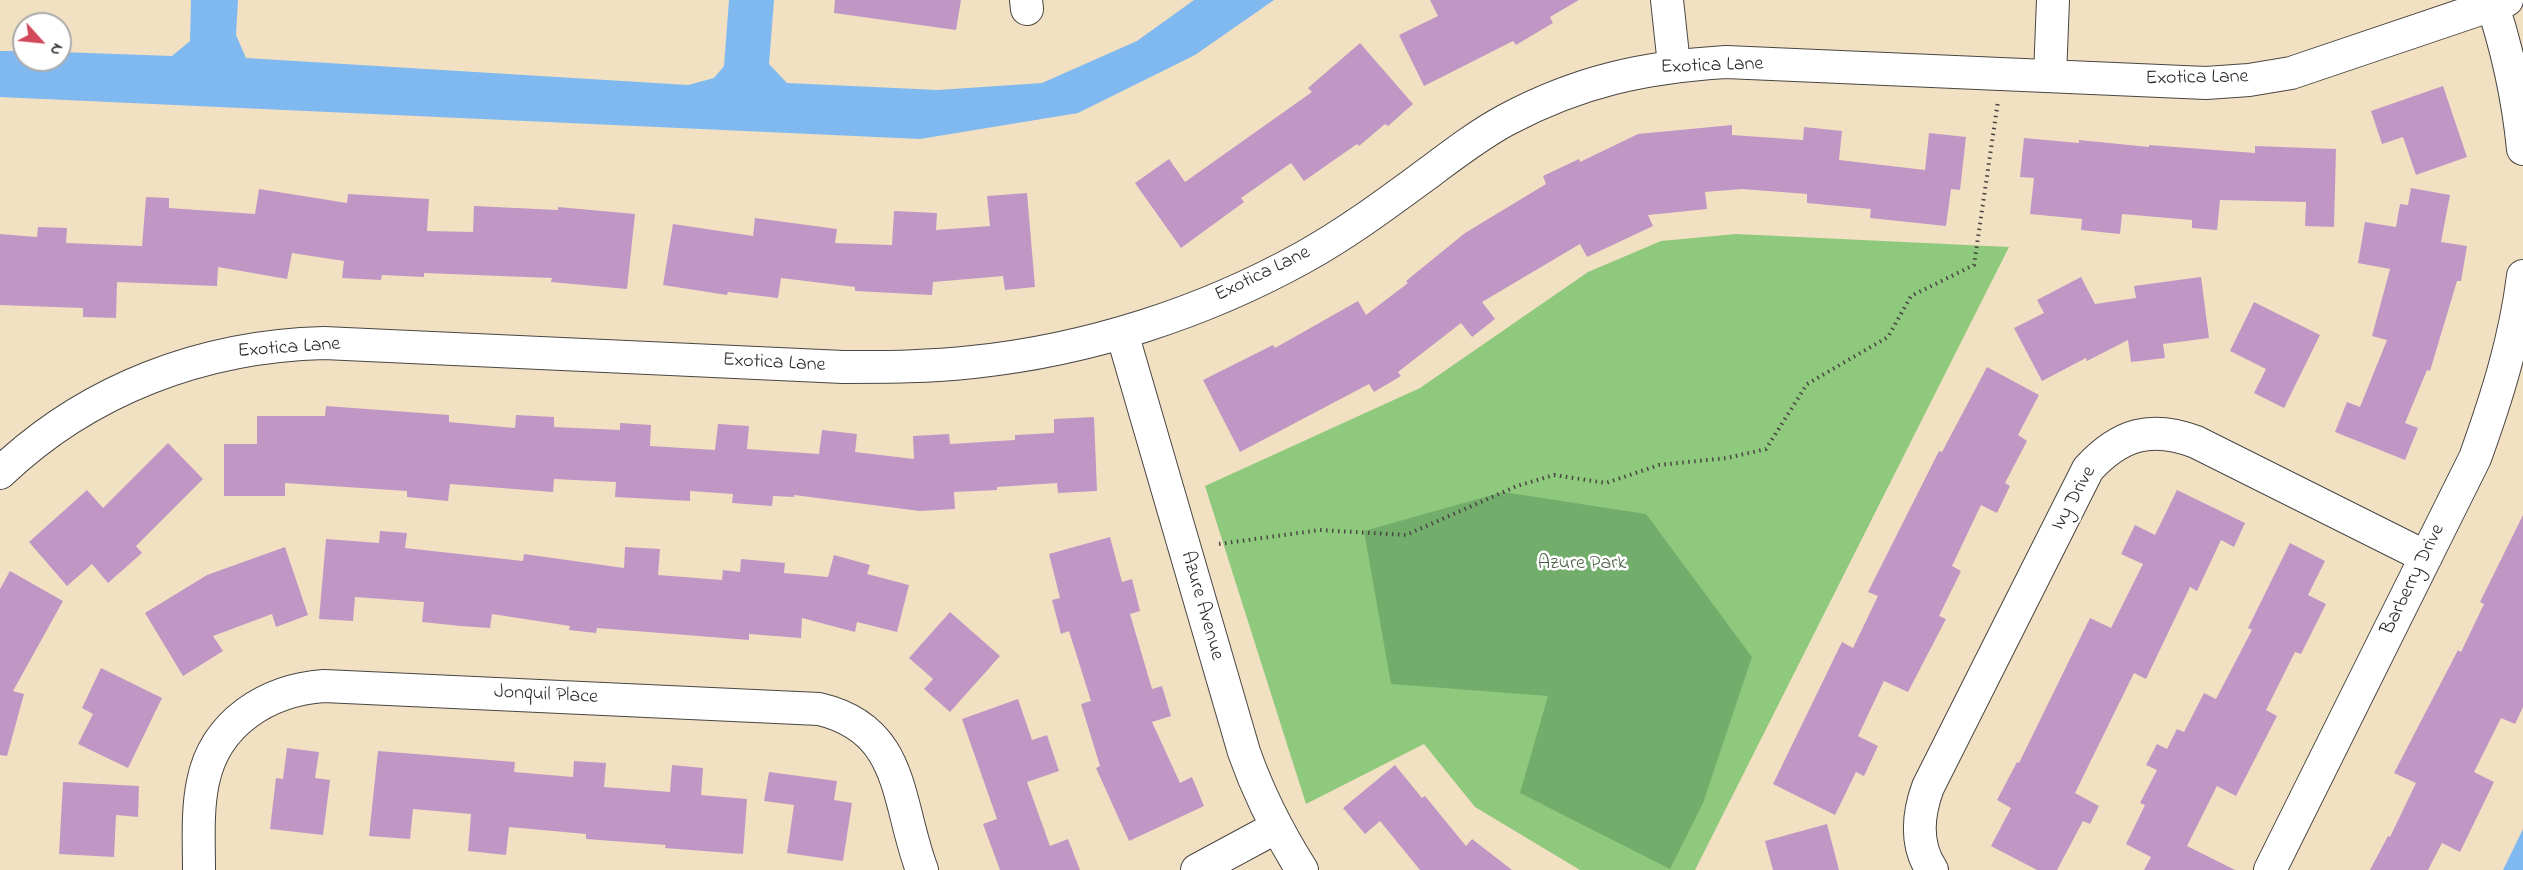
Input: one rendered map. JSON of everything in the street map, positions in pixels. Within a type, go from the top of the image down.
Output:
[{"type":"street","points":[[1667,0],[1674,65]]},
{"type":"street","points":[[2050,76],[2053,0]]},
{"type":"street","points":[[2497,2],[2511,69],[2523,149]]},
{"type":"street","name":"Exotica Lane","points":[[0,472],[25,450],[74,414],[109,395],[184,364],[243,350],[324,343],[843,367],[899,367],[973,362],[1046,351],[1122,333],[1184,312],[1235,291],[1304,257],[1367,218],[1472,141],[1505,120],[1558,94],[1615,76],[1674,65],[1726,62],[2206,83],[2249,80],[2291,73],[2331,61],[2497,2]]},
{"type":"street","name":"Barberry Drive","points":[[2270,870],[2475,458],[2499,392],[2516,324],[2523,276]]},
{"type":"street","name":"Azure Avenue","points":[[1122,333],[1244,752],[1275,828],[1302,870]]},
{"type":"street","name":"Ivy Drive","points":[[1932,870],[1922,846],[1919,826],[1921,806],[1928,787],[2088,469],[2118,442],[2137,435],[2157,433],[2177,435],[2196,442],[2426,557]]},
{"type":"street","name":"Jonquil Place","points":[[199,870],[200,801],[203,780],[219,742],[247,711],[264,700],[304,687],[324,686],[819,709],[838,714],[857,723],[872,735],[884,752],[922,870]]},
{"type":"street","points":[[1197,870],[1275,828]]},
{"type":"path","points":[[1219,544],[1320,530],[1406,535],[1517,486],[1554,475],[1606,483],[1659,465],[1727,458],[1766,449],[1807,384],[1888,337],[1911,296],[1974,265],[1986,194],[2001,74]]},
{"type":"green space","name":"Azure Park","points":[[1736,234],[2009,247],[1695,870],[1580,870],[1475,807],[1424,744],[1306,804],[1205,486],[1420,388],[1588,272],[1661,241]]},
{"type":"green space","points":[[1503,492],[1646,514],[1752,657],[1703,803],[1670,869],[1520,793],[1548,696],[1391,684],[1364,531]]},
{"type":"water","points":[[191,0],[238,0],[236,35],[246,58],[688,85],[714,78],[724,66],[729,0],[774,0],[769,64],[787,83],[938,90],[1042,83],[1137,41],[1194,0],[1274,0],[1195,55],[1078,113],[920,139],[0,97],[0,51],[12,51],[12,72],[72,72],[72,52],[172,56],[190,41]]},
{"type":"water","points":[[2523,829],[2523,870],[2503,870]]},
{"type":"building","points":[[835,0],[961,0],[956,30],[834,13]]},
{"type":"building","points":[[1430,0],[1579,0],[1550,17],[1553,23],[1516,45],[1513,41],[1424,86],[1399,35],[1438,16]]},
{"type":"building","points":[[1360,43],[1413,104],[1388,126],[1385,124],[1359,146],[1357,144],[1304,181],[1291,163],[1241,198],[1244,202],[1181,248],[1135,183],[1169,159],[1185,182],[1312,92],[1308,88]]},
{"type":"building","points":[[2443,86],[2467,157],[2416,175],[2403,137],[2382,144],[2371,111]]},
{"type":"building","points":[[1732,125],[1732,135],[1803,140],[1804,127],[1842,131],[1839,160],[1925,170],[1929,133],[1966,137],[1960,190],[1951,189],[1946,226],[1870,218],[1871,209],[1807,203],[1807,194],[1742,189],[1705,192],[1707,209],[1648,215],[1653,226],[1587,257],[1580,244],[1482,302],[1495,319],[1472,337],[1461,323],[1398,372],[1401,376],[1374,392],[1369,384],[1240,452],[1203,380],[1273,345],[1275,348],[1358,301],[1366,315],[1408,283],[1406,281],[1465,233],[1546,184],[1543,176],[1579,159],[1580,162],[1638,134]]},
{"type":"building","points":[[2024,138],[2255,153],[2255,146],[2336,149],[2334,227],[2305,226],[2306,202],[2220,200],[2217,230],[2192,228],[2192,220],[2122,214],[2120,234],[2081,230],[2082,219],[2030,214],[2034,178],[2020,177]]},
{"type":"building","points":[[2411,188],[2450,195],[2441,242],[2467,246],[2461,281],[2457,281],[2430,371],[2427,370],[2405,423],[2418,428],[2405,460],[2335,432],[2347,402],[2360,407],[2387,340],[2372,336],[2390,269],[2358,263],[2365,222],[2396,227],[2400,204],[2408,205]]},
{"type":"building","points":[[259,189],[347,203],[348,194],[429,199],[427,231],[473,232],[474,206],[558,210],[558,207],[635,214],[627,289],[551,282],[552,278],[424,273],[424,277],[382,275],[381,280],[342,278],[344,261],[292,253],[287,279],[218,267],[217,286],[117,282],[116,318],[83,317],[83,308],[0,305],[0,234],[37,237],[38,227],[67,228],[66,243],[142,246],[146,197],[169,198],[169,208],[255,214]]},
{"type":"building","points":[[1027,193],[1035,287],[1005,290],[1003,276],[933,282],[932,295],[855,291],[855,287],[781,278],[778,298],[728,292],[727,295],[663,285],[673,224],[753,236],[755,218],[837,229],[835,243],[892,245],[894,211],[937,213],[936,230],[990,226],[987,196]]},
{"type":"building","points":[[2081,277],[2095,304],[2136,298],[2134,286],[2201,277],[2209,338],[2163,344],[2165,358],[2131,362],[2128,340],[2087,361],[2086,358],[2042,381],[2014,328],[2044,313],[2037,300]]},
{"type":"building","points":[[2254,302],[2320,335],[2284,408],[2254,393],[2266,369],[2230,351]]},
{"type":"building","points":[[1987,367],[2039,395],[2018,435],[2027,441],[2005,483],[2010,486],[1997,513],[1981,505],[1952,566],[1961,571],[1939,616],[1946,619],[1908,692],[1884,681],[1858,736],[1878,746],[1864,776],[1856,772],[1835,815],[1773,784],[1842,642],[1853,648],[1878,596],[1868,592],[1939,451],[1942,452]]},
{"type":"building","points":[[326,406],[449,415],[449,422],[515,428],[516,415],[554,417],[554,427],[620,430],[620,423],[651,425],[650,446],[715,450],[718,424],[749,426],[747,449],[819,454],[822,430],[857,434],[855,452],[914,459],[913,436],[949,434],[950,444],[1015,440],[1015,435],[1054,433],[1054,419],[1094,417],[1097,491],[1058,493],[1057,483],[997,487],[997,490],[954,492],[955,509],[920,511],[794,495],[794,497],[773,496],[772,506],[732,503],[733,494],[690,491],[690,501],[615,497],[616,482],[554,479],[553,492],[450,484],[448,501],[407,497],[407,491],[285,483],[285,496],[224,496],[224,444],[257,444],[257,416],[325,416]]},
{"type":"building","points":[[168,443],[203,479],[136,546],[142,553],[108,583],[92,564],[67,586],[29,542],[87,490],[103,508]]},
{"type":"building","points":[[2177,490],[2245,523],[2234,547],[2221,540],[2197,591],[2190,587],[2146,679],[2134,673],[2075,793],[2099,806],[2090,824],[2083,821],[2057,870],[2037,870],[1991,846],[2011,808],[1997,800],[2017,762],[2019,763],[2090,618],[2111,628],[2143,564],[2121,554],[2135,525],[2155,535]]},
{"type":"building","points":[[2523,515],[2523,707],[2515,724],[2501,718],[2474,772],[2494,782],[2460,852],[2442,843],[2428,870],[2370,870],[2388,836],[2390,837],[2416,783],[2394,773],[2458,650],[2461,652],[2484,604],[2480,602]]},
{"type":"building","points":[[380,531],[407,533],[405,548],[523,561],[524,554],[624,568],[625,547],[660,549],[658,575],[722,580],[723,570],[740,572],[741,559],[785,563],[784,573],[828,577],[834,555],[870,565],[867,574],[909,585],[897,632],[857,622],[855,632],[802,618],[801,638],[749,634],[749,640],[597,628],[596,633],[569,630],[570,626],[492,614],[490,628],[461,626],[422,622],[424,602],[355,597],[353,621],[319,619],[326,539],[379,543]]},
{"type":"building","points":[[1110,537],[1122,582],[1132,579],[1140,611],[1130,614],[1152,689],[1162,686],[1171,716],[1152,722],[1180,783],[1192,777],[1204,806],[1129,841],[1096,768],[1100,766],[1081,704],[1091,701],[1069,631],[1061,634],[1052,600],[1060,598],[1049,554]]},
{"type":"building","points":[[2290,543],[2325,561],[2308,595],[2326,604],[2301,654],[2295,652],[2266,710],[2277,716],[2236,796],[2217,786],[2187,846],[2235,870],[2144,870],[2151,857],[2126,844],[2145,805],[2140,803],[2157,770],[2146,765],[2157,744],[2167,749],[2177,729],[2184,732],[2204,693],[2216,699],[2252,630],[2248,628]]},
{"type":"building","points":[[285,547],[308,615],[276,627],[272,614],[213,636],[223,651],[183,676],[145,613],[207,575]]},
{"type":"building","points":[[10,571],[63,601],[13,691],[24,694],[7,756],[0,755],[0,589]]},
{"type":"building","points":[[950,612],[1000,656],[950,712],[924,689],[933,679],[909,658]]},
{"type":"building","points":[[101,668],[162,698],[128,768],[78,744],[93,714],[82,708]]},
{"type":"building","points":[[1018,699],[1032,740],[1047,735],[1059,771],[1027,782],[1050,846],[1068,839],[1080,870],[1000,870],[983,824],[997,819],[962,719]]},
{"type":"building","points":[[287,748],[319,752],[315,778],[330,780],[323,835],[270,829],[276,778],[283,779]]},
{"type":"building","points":[[378,751],[515,762],[514,772],[573,777],[574,761],[606,763],[604,787],[670,792],[672,765],[703,768],[701,795],[747,799],[743,854],[586,839],[586,834],[509,827],[506,855],[468,851],[471,814],[413,809],[410,839],[369,836]]},
{"type":"building","points":[[1395,765],[1422,798],[1425,796],[1466,846],[1472,839],[1512,870],[1420,870],[1380,821],[1365,834],[1343,808]]},
{"type":"building","points":[[769,772],[837,781],[834,800],[852,803],[843,861],[787,853],[794,805],[764,801]]},
{"type":"building","points":[[63,782],[139,786],[138,817],[116,815],[114,857],[59,854]]},
{"type":"building","points":[[1827,824],[1839,870],[1773,870],[1765,841]]}]
